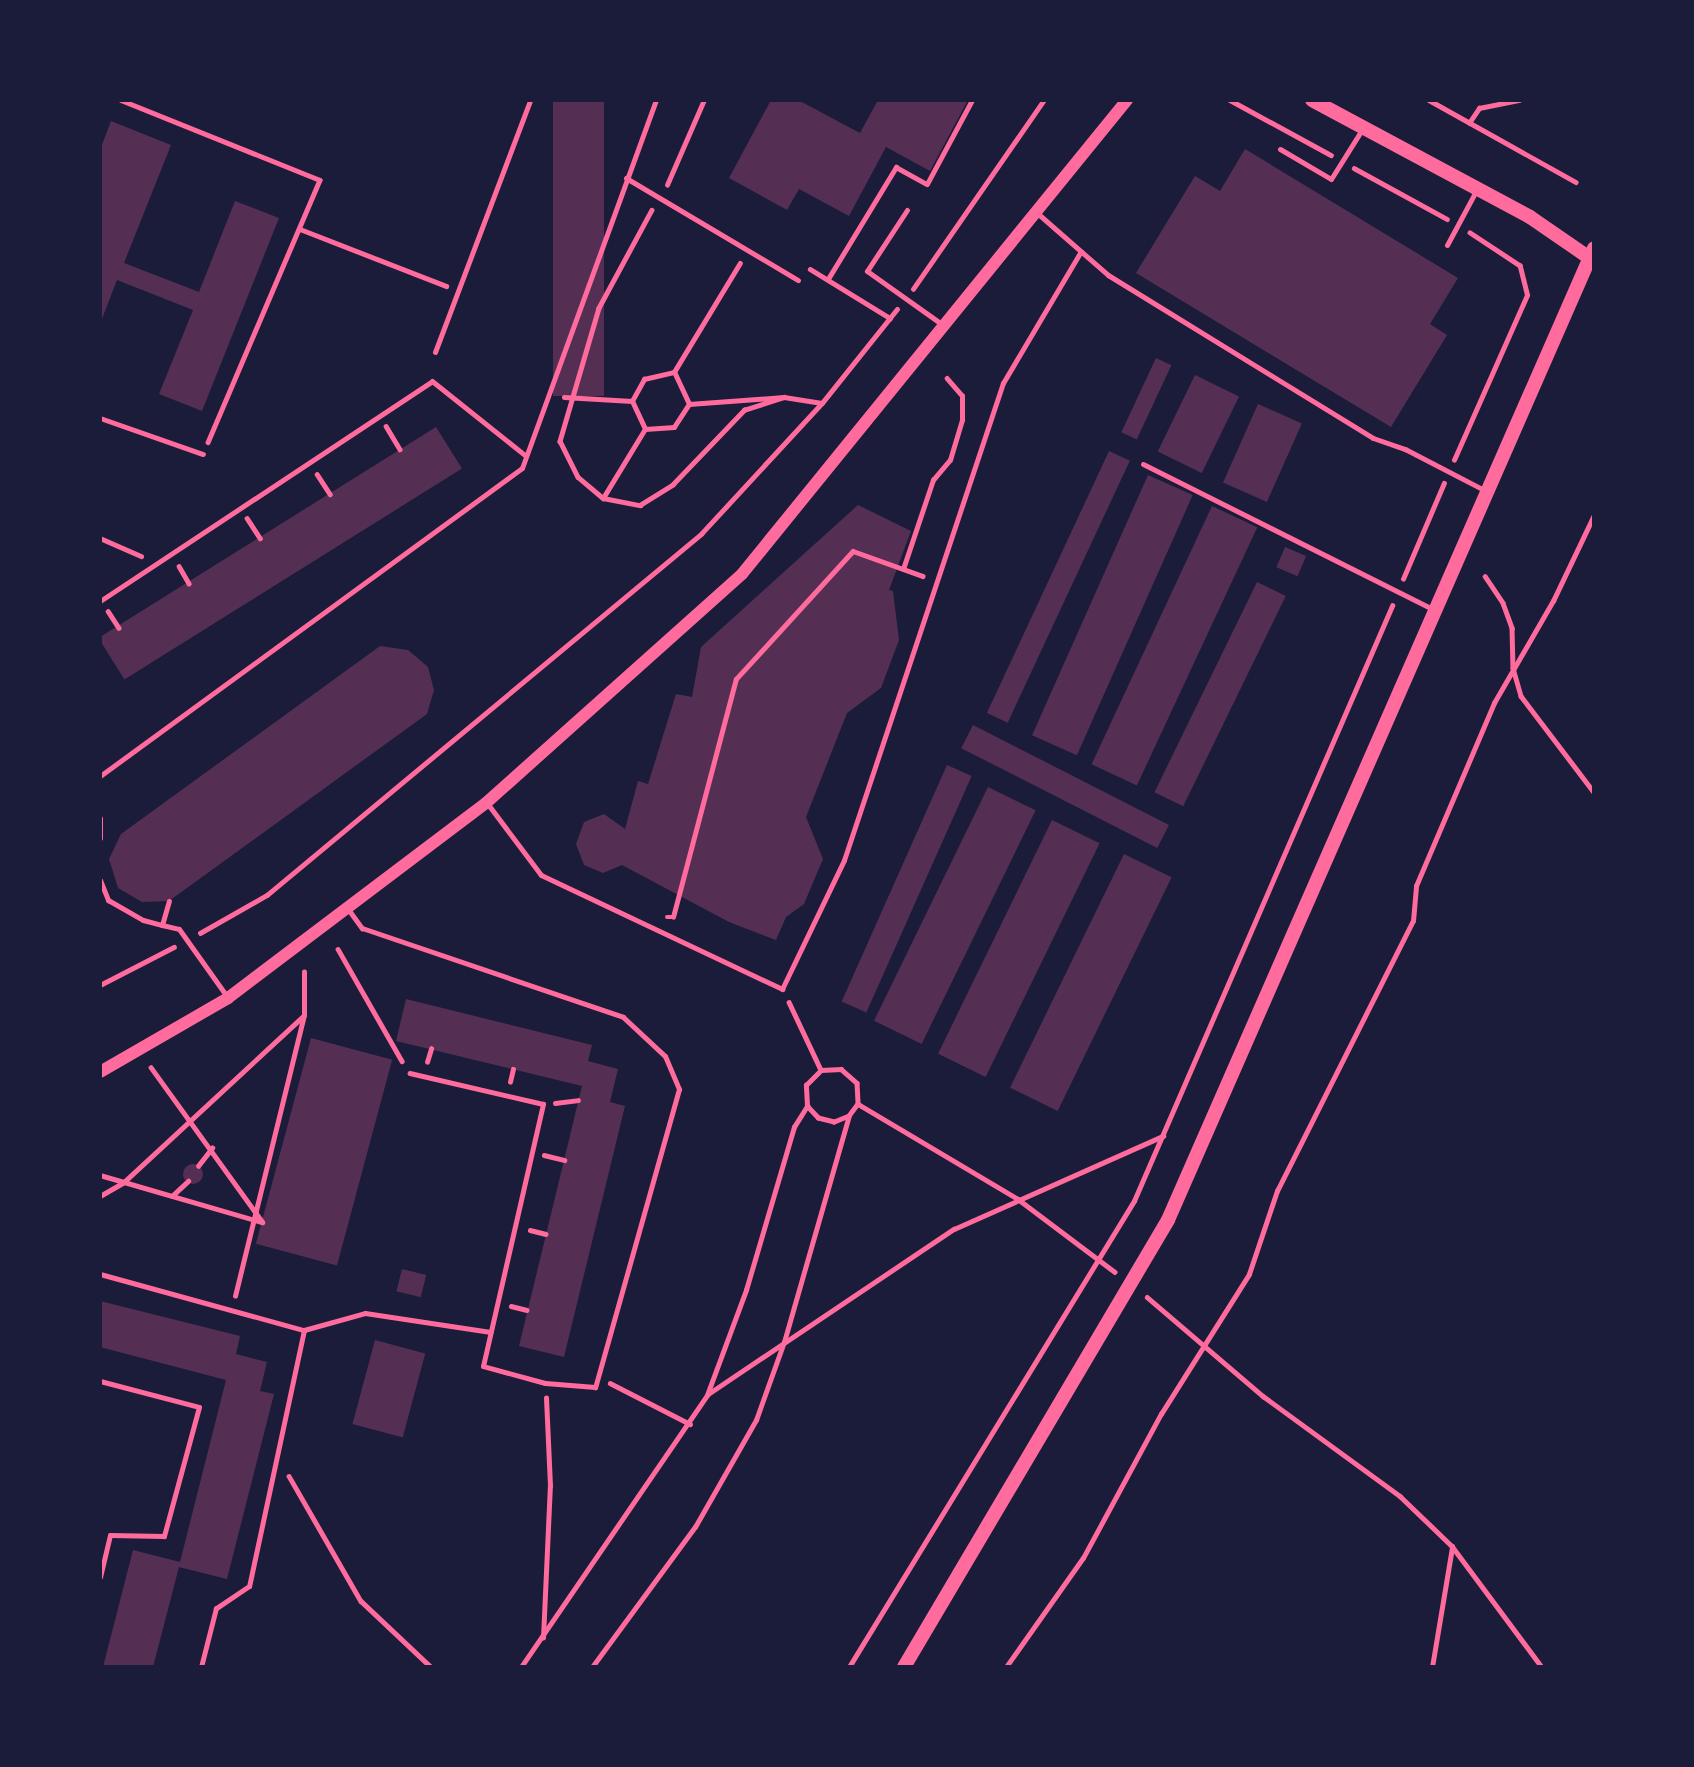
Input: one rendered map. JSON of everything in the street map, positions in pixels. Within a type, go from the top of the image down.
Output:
[{"type":"main road","points":[[904,1667],[1168,1220],[1593,256],[1477,189],[1312,100]]},
{"type":"street","points":[[100,1072],[228,998],[486,803],[742,575],[1127,100]]},
{"type":"lane","points":[[435,352],[530,100]]},
{"type":"lane","points":[[100,776],[522,468],[656,100]]},
{"type":"lane","points":[[1280,149],[1331,180],[1363,128]]},
{"type":"lane","points":[[626,178],[798,280]]},
{"type":"lane","points":[[1447,244],[1477,189]]},
{"type":"lane","points":[[907,209],[867,271],[943,325]]},
{"type":"lane","points":[[1035,212],[1108,275],[1373,438],[1488,492]]},
{"type":"lane","points":[[486,803],[541,875],[782,989],[845,860],[1003,383],[1081,251]]},
{"type":"lane","points":[[100,601],[432,381],[526,456]]},
{"type":"lane","points":[[100,418],[203,454]]},
{"type":"lane","points":[[1143,464],[1435,611]]},
{"type":"lane","points":[[100,818],[100,838]]},
{"type":"lane","points":[[100,880],[108,900],[162,925],[178,929],[228,998]]},
{"type":"lane","points":[[162,925],[169,901]]},
{"type":"lane","points":[[348,909],[362,929],[623,1017],[665,1056],[679,1089],[595,1387],[545,1382],[483,1366],[542,1104],[410,1073]]},
{"type":"lane","points":[[100,1274],[304,1330],[365,1312],[491,1332]]},
{"type":"lane","points":[[201,1667],[216,1608],[249,1586],[304,1330]]},
{"type":"lane","points":[[100,1381],[199,1407],[164,1536],[110,1535],[100,1577]]},
{"type":"path","points":[[121,100],[320,180],[203,454]]},
{"type":"path","points":[[704,100],[659,198],[599,308],[561,441],[578,477],[603,498],[640,505],[673,484],[744,410],[784,397]]},
{"type":"path","points":[[828,279],[896,167],[927,184],[972,100]]},
{"type":"path","points":[[100,985],[267,895],[702,534],[822,403],[890,318],[1044,100]]},
{"type":"path","points":[[849,1667],[1134,1201],[1528,285],[1520,266],[1510,257],[1230,100]]},
{"type":"path","points":[[1429,100],[1576,181]]},
{"type":"path","points":[[1469,123],[1479,108],[1519,100]]},
{"type":"path","points":[[666,184],[677,191]]},
{"type":"path","points":[[300,229],[458,290]]},
{"type":"path","points":[[632,401],[643,379],[674,372],[748,250]]},
{"type":"path","points":[[805,266],[890,318]]},
{"type":"path","points":[[674,372],[689,404]]},
{"type":"path","points":[[903,569],[933,480],[950,460],[962,421],[962,396],[947,379]]},
{"type":"path","points":[[547,399],[573,396],[632,401]]},
{"type":"path","points":[[689,404],[784,397],[822,403]]},
{"type":"path","points":[[632,401],[645,429]]},
{"type":"path","points":[[645,429],[674,427],[689,404]]},
{"type":"path","points":[[379,416],[400,449]]},
{"type":"path","points":[[603,498],[645,429]]},
{"type":"path","points":[[310,462],[330,494]]},
{"type":"path","points":[[240,508],[260,538]]},
{"type":"path","points":[[1006,1667],[1083,1558],[1161,1415],[1249,1274],[1277,1191],[1413,921],[1416,886],[1513,668],[1553,601],[1594,514]]},
{"type":"path","points":[[100,538],[158,563]]},
{"type":"path","points":[[673,916],[736,680],[853,551],[937,581]]},
{"type":"path","points":[[1485,576],[1503,603],[1512,628],[1513,668],[1521,696],[1594,792]]},
{"type":"path","points":[[338,950],[410,1073]]},
{"type":"path","points":[[232,1310],[304,1015],[304,972]]},
{"type":"path","points":[[782,989],[821,1070]]},
{"type":"path","points":[[100,1196],[124,1182],[304,1015]]},
{"type":"path","points":[[151,1068],[257,1209]]},
{"type":"path","points":[[520,1667],[543,1639],[707,1395],[746,1290],[794,1127],[807,1106],[806,1085],[821,1070],[841,1069],[857,1083],[858,1104],[849,1116],[784,1342],[756,1420],[730,1472],[648,1596],[592,1667]]},
{"type":"path","points":[[858,1104],[1018,1199],[1118,1274]]},
{"type":"path","points":[[807,1106],[818,1118],[834,1122],[849,1116]]},
{"type":"path","points":[[707,1395],[954,1229],[1163,1136]]},
{"type":"path","points":[[198,1166],[212,1148]]},
{"type":"path","points":[[100,1175],[254,1221]]},
{"type":"path","points":[[172,1196],[188,1181]]},
{"type":"path","points":[[1147,1297],[1263,1396],[1400,1496],[1452,1546],[1542,1667]]},
{"type":"path","points":[[598,1377],[690,1424]]},
{"type":"path","points":[[543,1639],[550,1486],[545,1382]]},
{"type":"path","points":[[277,1455],[361,1601],[431,1667]]},
{"type":"path","points":[[1433,1667],[1452,1546]]},
{"type":"building","points":[[553,100],[604,100],[604,396],[553,396]]},
{"type":"building","points":[[771,100],[798,100],[860,133],[878,100],[968,100],[930,171],[886,147],[849,216],[799,189],[787,210],[729,178]]},
{"type":"building","points":[[111,121],[171,145],[124,263],[199,292],[235,201],[279,218],[202,411],[159,394],[193,310],[117,280],[100,324],[100,150]]},
{"type":"building","points":[[1245,149],[1458,278],[1430,324],[1447,335],[1391,427],[1136,273],[1195,176],[1220,191]]},
{"type":"building","points":[[1156,358],[1171,365],[1137,440],[1121,432]]},
{"type":"building","points":[[1195,375],[1239,396],[1202,473],[1158,451]]},
{"type":"building","points":[[1258,404],[1302,424],[1267,502],[1223,483]]},
{"type":"building","points":[[436,427],[462,469],[124,679],[100,637]]},
{"type":"building","points":[[1109,451],[1130,461],[1008,723],[987,713]]},
{"type":"building","points":[[1148,475],[1193,495],[1077,755],[1032,735]]},
{"type":"building","points":[[858,505],[911,531],[889,590],[893,591],[899,640],[881,688],[847,713],[806,817],[823,859],[804,904],[786,917],[776,940],[729,922],[622,865],[603,873],[584,865],[576,844],[584,822],[604,814],[625,829],[638,781],[648,784],[676,694],[692,697],[701,647]]},
{"type":"building","points":[[1212,506],[1257,527],[1137,785],[1092,764]]},
{"type":"building","points":[[1285,547],[1306,556],[1298,576],[1276,567]]},
{"type":"building","points":[[1257,582],[1286,596],[1183,806],[1154,792]]},
{"type":"building","points":[[380,646],[408,650],[428,667],[434,690],[427,714],[169,901],[142,902],[118,888],[109,859],[121,834]]},
{"type":"building","points":[[973,725],[1169,825],[1157,848],[961,748]]},
{"type":"building","points":[[947,765],[972,776],[866,1013],[842,1002]]},
{"type":"building","points":[[988,787],[1036,810],[922,1044],[874,1021]]},
{"type":"building","points":[[1052,820],[1100,843],[986,1077],[938,1054]]},
{"type":"building","points":[[1124,854],[1172,877],[1058,1111],[1010,1088]]},
{"type":"building","points":[[406,999],[592,1045],[588,1061],[618,1069],[610,1102],[625,1106],[564,1357],[519,1346],[582,1086],[396,1041]]},
{"type":"building","points":[[311,1038],[392,1060],[337,1265],[256,1244]]},
{"type":"building","points":[[193,1164],[200,1167],[203,1174],[200,1181],[193,1184],[186,1181],[183,1174],[186,1167]]},
{"type":"building","points":[[402,1269],[426,1275],[421,1297],[396,1291]]},
{"type":"building","points":[[100,1301],[240,1336],[236,1354],[267,1362],[260,1391],[274,1394],[227,1579],[179,1567],[153,1667],[103,1667],[133,1550],[180,1562],[226,1380],[100,1347]]},
{"type":"building","points":[[375,1340],[425,1353],[403,1437],[352,1424]]}]
